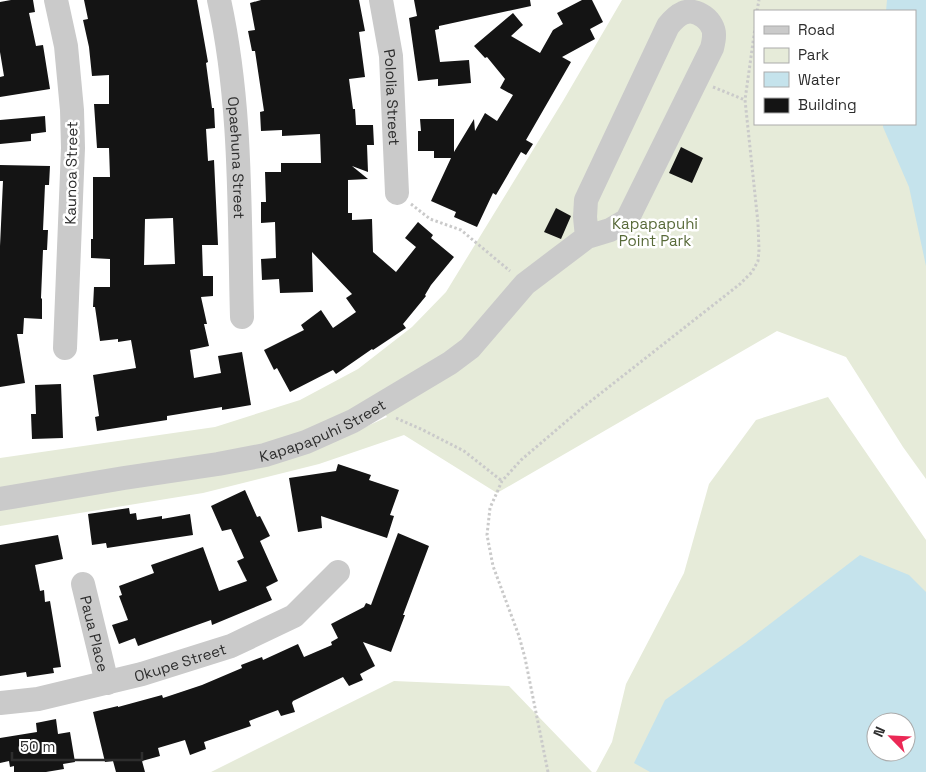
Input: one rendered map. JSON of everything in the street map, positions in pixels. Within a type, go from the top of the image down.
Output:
[{"type":"street","name":"Kaunoa Street","points":[[56,0],[66,46],[73,148],[65,348]]},
{"type":"street","name":"Opaehuna Street","points":[[220,0],[234,81],[242,317]]},
{"type":"street","name":"Pololia Street","points":[[382,0],[391,56],[398,193]]},
{"type":"street","points":[[685,12],[695,12],[705,17],[715,34],[712,48],[628,220],[610,230],[587,236],[586,200],[668,26],[675,18],[685,12]]},
{"type":"street","name":"Kapapapuhi Street","points":[[0,499],[265,455],[306,442],[353,421],[450,363],[470,348],[525,284],[587,236]]},
{"type":"street","name":"Okupe Street","points":[[0,703],[38,699],[107,683],[230,646],[294,616],[338,572]]},
{"type":"street","name":"Paua Place","points":[[83,584],[107,683]]},
{"type":"path","points":[[548,772],[525,658],[519,636],[493,566],[487,535],[490,508],[502,481],[521,460],[582,408],[752,272],[758,261],[758,224],[745,100],[754,35]]},
{"type":"path","points":[[696,80],[745,100]]},
{"type":"path","points":[[398,193],[430,219],[461,230],[525,284]]},
{"type":"path","points":[[393,417],[464,451],[502,481]]},
{"type":"green space","name":"Kapapapuhi Point Park","points":[[622,0],[925,0],[916,10],[754,10],[754,125],[916,125],[926,120],[926,479],[903,447],[846,357],[777,331],[497,493],[404,435],[319,464],[203,493],[0,526],[0,508],[339,439],[387,417],[376,398],[301,435],[251,448],[0,491],[0,458],[215,427],[300,400],[358,369],[412,327],[446,292],[563,101]]},
{"type":"green space","points":[[828,397],[926,540],[926,612],[673,772],[596,772],[612,742],[626,684],[684,573],[709,484],[756,420]]},
{"type":"green space","points":[[394,681],[509,686],[592,772],[211,772]]},
{"type":"water","points":[[887,0],[926,0],[926,266],[909,187],[883,127],[883,125],[916,125],[916,10],[886,10]]},
{"type":"water","points":[[860,555],[909,575],[926,592],[926,772],[650,772],[634,763],[665,700],[745,643]]},
{"type":"building","points":[[33,0],[35,12],[29,13],[36,46],[43,45],[50,89],[0,97],[0,77],[4,76],[0,52],[0,2]]},
{"type":"building","points":[[84,0],[197,0],[208,62],[206,63],[212,108],[214,108],[215,128],[206,129],[208,161],[214,160],[218,245],[202,245],[203,276],[213,276],[213,296],[201,297],[207,324],[204,324],[209,346],[190,350],[194,378],[221,373],[218,356],[242,352],[251,405],[222,410],[222,407],[167,416],[167,420],[97,431],[95,417],[99,416],[93,375],[136,368],[131,340],[118,342],[118,339],[100,341],[95,307],[93,307],[94,287],[110,287],[110,259],[91,258],[91,239],[93,239],[93,177],[110,177],[109,148],[97,148],[94,104],[109,104],[109,75],[92,76],[89,47],[83,20],[88,19]],"holes":[[[173,218],[175,264],[144,265],[145,219]]]},
{"type":"building","points":[[261,0],[359,0],[365,31],[359,32],[365,77],[349,79],[356,125],[373,125],[374,145],[367,145],[368,172],[352,166],[368,179],[348,180],[348,213],[352,213],[352,220],[372,219],[373,252],[396,272],[416,247],[405,238],[418,222],[433,235],[431,238],[454,257],[403,324],[406,328],[336,374],[333,370],[290,392],[277,368],[274,370],[264,350],[304,330],[301,325],[321,310],[333,328],[356,312],[346,298],[352,294],[312,252],[313,292],[280,293],[279,279],[262,280],[261,259],[276,258],[275,222],[261,223],[261,202],[266,202],[265,172],[281,172],[281,163],[321,163],[320,134],[282,136],[282,130],[261,131],[260,112],[264,111],[255,51],[252,51],[248,31],[255,30],[250,3]]},
{"type":"building","points":[[414,0],[530,0],[531,6],[439,26],[439,29],[435,30],[440,62],[469,60],[471,83],[438,86],[438,79],[418,81],[409,18],[417,16]]},
{"type":"building","points":[[582,0],[592,0],[603,22],[590,29],[595,39],[562,57],[571,62],[526,140],[533,144],[526,155],[521,152],[496,195],[493,193],[477,227],[454,217],[456,212],[431,201],[451,158],[434,158],[434,151],[418,151],[418,131],[421,131],[420,119],[454,119],[454,152],[474,119],[475,131],[485,113],[497,121],[513,95],[500,88],[505,79],[487,57],[485,58],[474,46],[513,13],[523,25],[511,36],[540,53],[553,30],[563,24],[557,13]]},
{"type":"building","points":[[45,116],[46,132],[31,134],[31,141],[0,144],[0,120]]},
{"type":"building","points":[[681,147],[703,158],[692,183],[669,173]]},
{"type":"building","points":[[0,165],[50,166],[49,185],[45,185],[43,230],[48,230],[47,250],[43,250],[42,319],[24,318],[23,334],[17,334],[25,383],[0,387],[0,246],[3,181],[0,181]]},
{"type":"building","points":[[556,208],[571,216],[561,239],[544,232]]},
{"type":"building","points":[[61,384],[63,438],[32,439],[31,414],[36,414],[35,385]]},
{"type":"building","points":[[338,464],[371,475],[369,480],[399,490],[390,515],[394,516],[387,538],[321,516],[322,528],[298,532],[289,478],[336,471]]},
{"type":"building","points":[[245,490],[257,517],[260,516],[270,536],[260,541],[278,581],[266,587],[272,600],[212,625],[211,620],[138,646],[135,638],[119,644],[112,625],[128,620],[119,596],[122,595],[119,586],[154,573],[151,565],[203,547],[219,591],[247,581],[237,561],[244,558],[231,529],[222,531],[211,506]]},
{"type":"building","points":[[129,508],[130,514],[136,513],[137,520],[162,516],[162,519],[190,514],[193,535],[107,548],[106,543],[92,545],[88,514]]},
{"type":"building","points":[[398,533],[429,546],[391,652],[363,642],[375,666],[360,674],[363,680],[349,686],[343,677],[293,701],[295,712],[281,716],[278,710],[249,721],[251,726],[204,742],[206,749],[190,755],[185,740],[158,748],[160,756],[142,761],[145,772],[116,772],[113,761],[105,762],[93,712],[162,695],[163,698],[202,685],[242,668],[241,665],[262,657],[263,660],[298,644],[304,657],[332,645],[331,642],[338,638],[331,624],[364,607],[366,603],[371,605]]},
{"type":"building","points":[[58,535],[63,559],[35,565],[40,591],[44,590],[45,602],[50,601],[61,667],[53,668],[54,673],[27,677],[26,672],[0,676],[0,545]]},
{"type":"building","points":[[56,719],[58,734],[70,732],[75,762],[63,764],[64,769],[46,772],[14,772],[14,766],[10,767],[9,761],[0,763],[0,738],[37,732],[36,723]]}]
